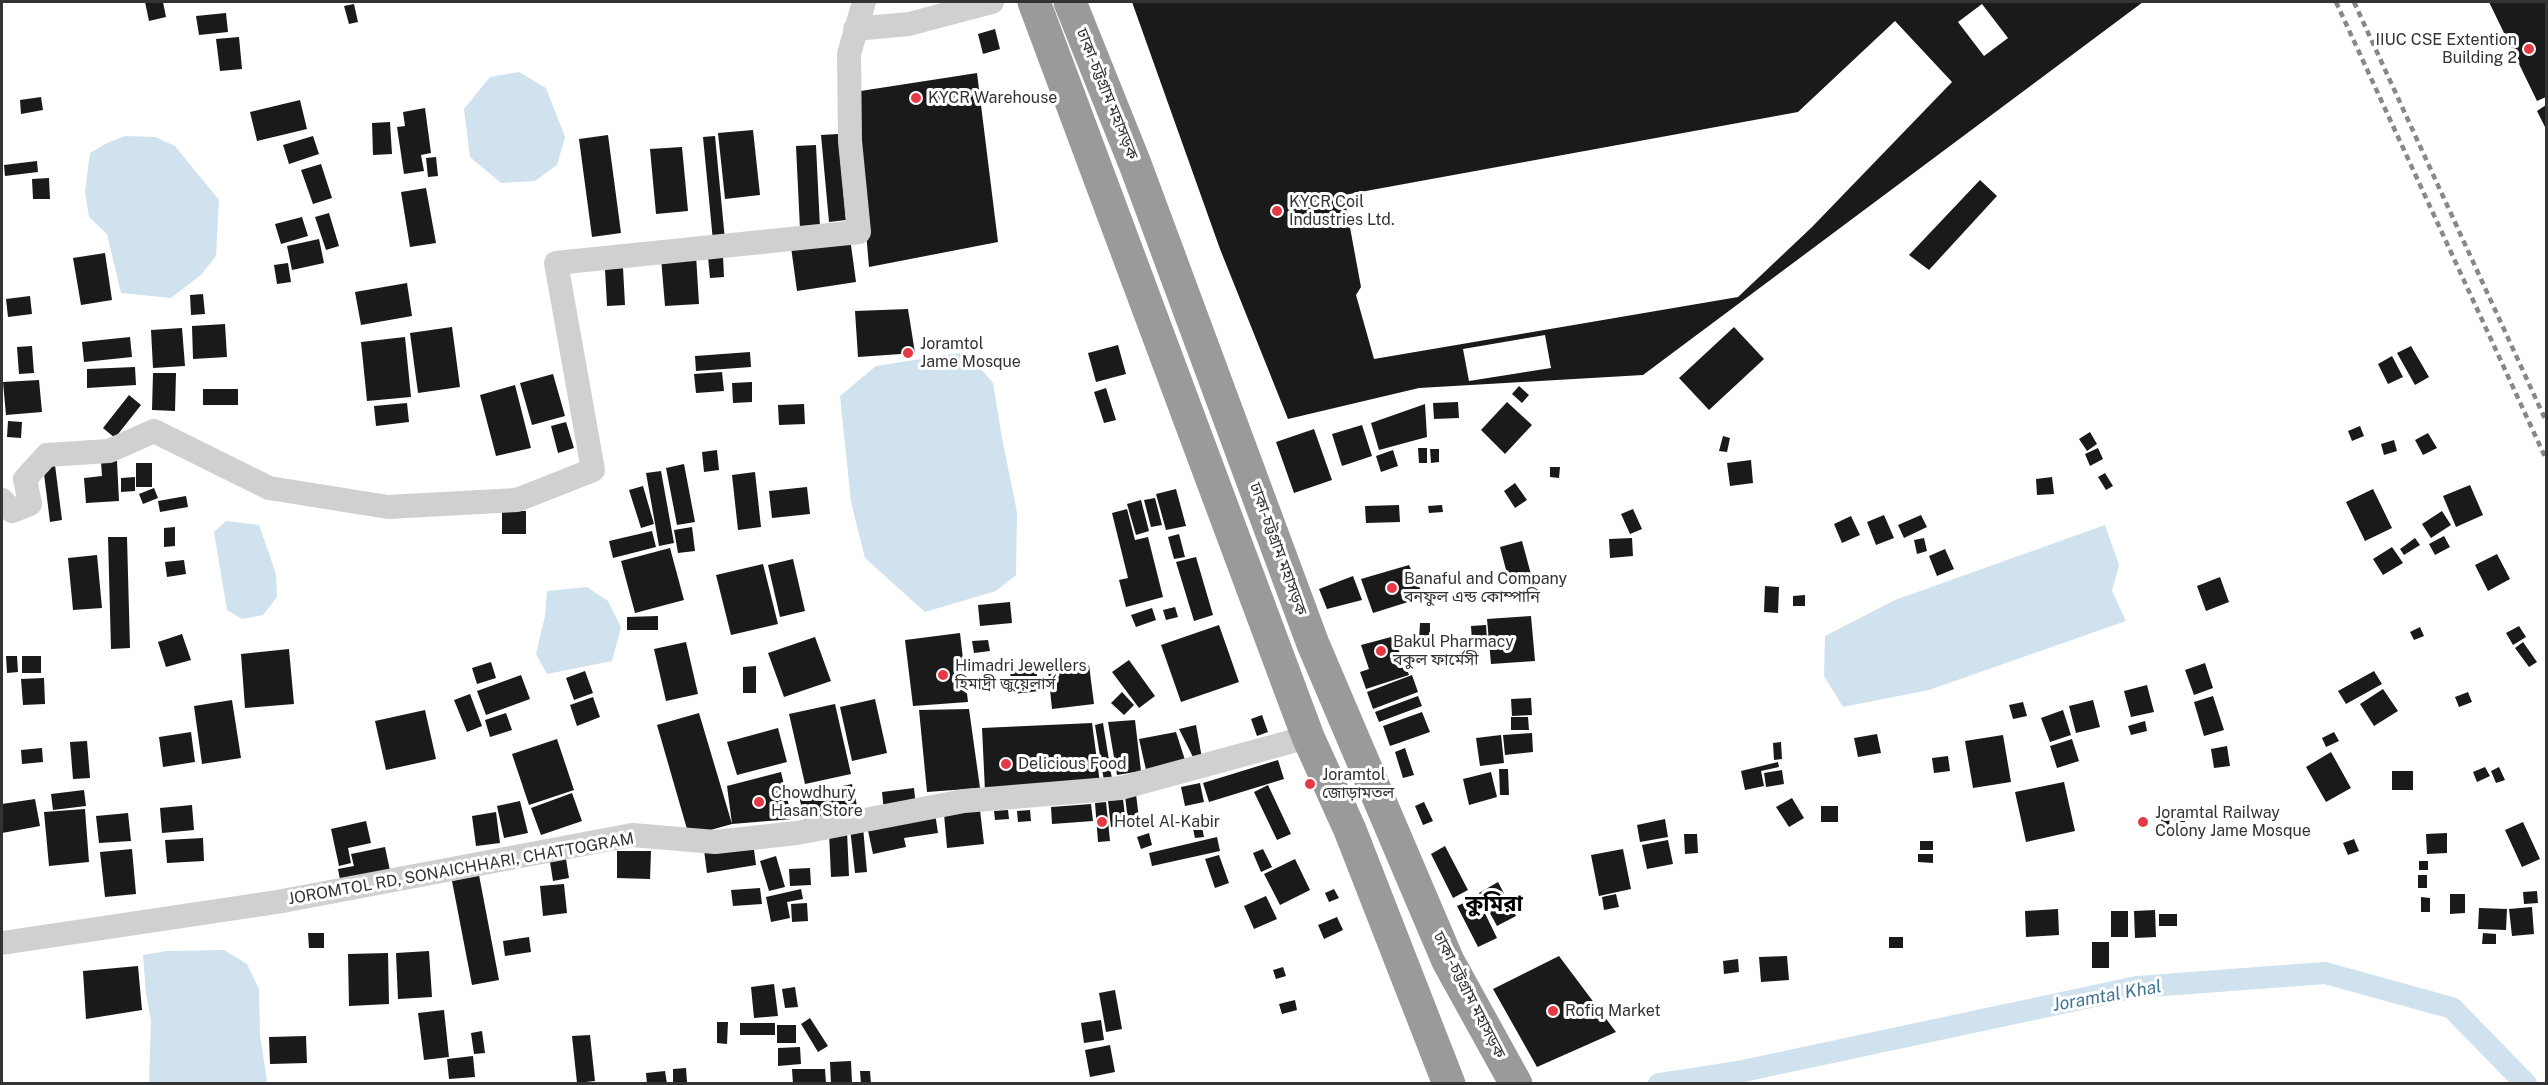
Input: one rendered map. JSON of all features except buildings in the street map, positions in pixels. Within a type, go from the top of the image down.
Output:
[{"type":"highway","name":"ঢাকা-চট্টগ্রাম মহাসড়ক","points":[[1034,2],[1308,737],[1350,830],[1449,1083]]},
{"type":"highway","name":"ঢাকা-চট্টগ্রাম মহাসড়ক","points":[[1070,2],[1135,164],[1313,644],[1448,961],[1515,1083]]},
{"type":"street","points":[[2,500],[12,511],[30,504],[25,479],[47,455],[109,451],[154,431],[269,488],[388,507],[517,500],[593,470],[556,263],[859,232],[850,141],[849,54],[864,2]]},
{"type":"street","points":[[855,29],[909,24],[992,2]]},
{"type":"street","name":"JOROMTOL RD, SONAICHHARI, CHATTOGRAM","points":[[2,943],[277,902],[632,835],[715,842],[797,832],[964,801],[1121,789],[1308,737]]},
{"type":"water","points":[[519,72],[546,88],[565,137],[557,165],[535,181],[501,183],[470,157],[464,109],[490,77]]},
{"type":"water","points":[[125,136],[155,137],[175,146],[219,200],[216,256],[201,275],[171,298],[121,293],[107,234],[89,217],[85,192],[90,153]]},
{"type":"water","points":[[966,352],[993,383],[1017,512],[1016,575],[996,591],[925,612],[865,558],[851,502],[840,396],[876,366]]},
{"type":"water","points":[[226,521],[259,525],[276,574],[277,597],[263,615],[242,619],[227,610],[214,532]]},
{"type":"water","points":[[2105,525],[2119,565],[2112,591],[2126,621],[1929,690],[1843,707],[1824,676],[1825,636],[1895,600]]},
{"type":"water","points":[[587,587],[608,601],[621,627],[612,661],[547,674],[536,654],[545,616],[547,591]]},
{"type":"water","points":[[224,950],[247,964],[259,989],[260,1035],[267,1081],[261,1084],[149,1083],[151,1020],[143,955],[166,951]]},
{"type":"waterway","name":"Joramtal Khal","points":[[1659,1084],[1743,1071],[2137,987],[2325,973],[2452,1008],[2526,1084]]},
{"type":"railway","points":[[2336,2],[2546,459]]},
{"type":"railway","points":[[2354,2],[2546,421]]},
{"type":"place","name":"IIUC CSE Extention Building 2","points":[[2529,49]]},
{"type":"place","name":"KYCR Warehouse","points":[[916,98]]},
{"type":"place","name":"KYCR Coil Industries Ltd.","points":[[1277,211]]},
{"type":"place","name":"Joramtol Jame Mosque","points":[[908,353]]},
{"type":"place","name":"Banaful and Company বনফুল এন্ড কোম্পানি","points":[[1392,588]]},
{"type":"place","name":"Bakul Pharmacy বকুল ফার্মেসী","points":[[1381,651]]},
{"type":"place","name":"Himadri Jewellers হিমাদ্রী জুয়েলার্স","points":[[943,675]]},
{"type":"place","name":"Delicious Food","points":[[1006,764]]},
{"type":"place","name":"Joramtol জোড়ামতল","points":[[1310,784]]},
{"type":"place","name":"Chowdhury Hasan Store","points":[[759,802]]},
{"type":"place","name":"Hotel Al-Kabir","points":[[1102,822]]},
{"type":"place","name":"Joramtal Railway Colony Jame Mosque","points":[[2143,822]]},
{"type":"place","name":"Rofiq Market","points":[[1553,1011]]},
{"type":"district","name":"কুমিরা","points":[[1494,904]]}]
